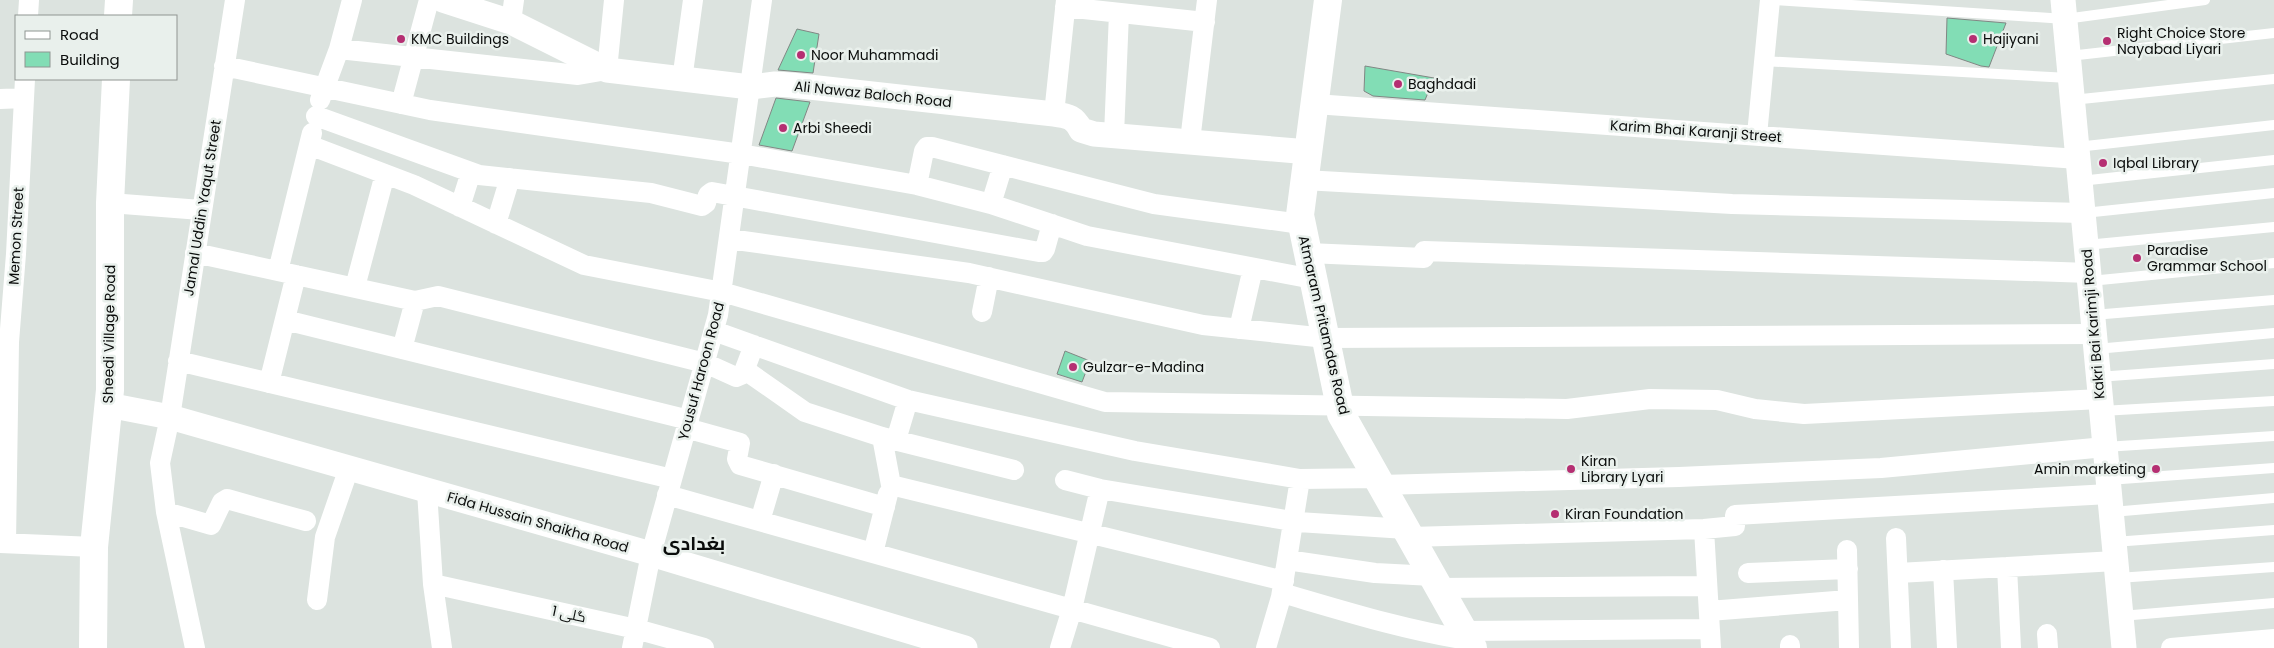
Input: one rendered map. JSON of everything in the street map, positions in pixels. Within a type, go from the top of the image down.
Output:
[{"type":"main road","points":[[118,15],[119,0]]},
{"type":"main road","name":"Atmaram Pritamdas Road","points":[[1328,0],[1300,215],[1340,407],[1342,414],[1468,640]]},
{"type":"main road","name":"Sheedi Village Road","points":[[93,648],[94,547],[110,390],[110,203],[116,80]]},
{"type":"street","points":[[28,15],[29,0]]},
{"type":"street","name":"Jamal Uddin Yaqut Street","points":[[195,648],[166,512],[160,463],[170,416],[235,0]]},
{"type":"street","points":[[269,382],[285,320],[287,273],[309,145],[323,88],[339,49],[352,0]]},
{"type":"street","points":[[401,104],[429,0]]},
{"type":"street","name":"Ali Nawaz Baloch Road","points":[[443,0],[512,11],[607,70],[750,87],[775,84],[791,85],[1054,114],[1071,116],[1076,120],[1081,130],[1114,135],[1309,152]]},
{"type":"street","points":[[339,49],[578,75],[607,70],[614,0]]},
{"type":"street","points":[[682,80],[693,0]]},
{"type":"street","name":"Yousuf Haroon Road","points":[[634,638],[651,554],[714,331],[722,292],[762,0]]},
{"type":"street","points":[[1190,141],[1207,0]]},
{"type":"street","points":[[1757,136],[1770,0]]},
{"type":"street","points":[[1054,114],[1066,3],[1119,13],[1205,22]]},
{"type":"street","name":"Kakri Bai Karimji Road","points":[[2064,9],[2124,648]]},
{"type":"street","points":[[1114,135],[1119,13]]},
{"type":"street","points":[[224,66],[401,104],[741,154],[917,185],[992,204],[1087,236],[1313,279]]},
{"type":"street","points":[[0,99],[24,88]]},
{"type":"street","name":"Memon Street","points":[[3,543],[4,341],[8,253],[24,88]]},
{"type":"street","name":"Karim Bhai Karanji Street","points":[[1315,104],[1757,136],[2078,162]]},
{"type":"street","points":[[316,116],[479,175],[651,193],[702,206],[706,203],[708,195],[712,192],[1038,252],[1043,252],[1045,249],[1052,224]]},
{"type":"street","points":[[309,145],[385,174],[584,265],[722,292],[1105,402],[1567,409],[1650,400],[1717,400],[1755,409],[1804,414],[2100,396]]},
{"type":"street","points":[[917,185],[924,151],[927,147],[1154,204],[1301,224]]},
{"type":"street","points":[[992,204],[1003,165]]},
{"type":"street","points":[[460,207],[470,172]]},
{"type":"street","points":[[354,287],[385,174]]},
{"type":"street","points":[[496,224],[510,178]]},
{"type":"street","points":[[1304,180],[1732,204],[2083,213]]},
{"type":"street","points":[[110,203],[201,210]]},
{"type":"street","points":[[729,239],[989,277],[1203,325],[1326,338],[2094,333]]},
{"type":"street","points":[[1308,253],[1424,258],[1424,251],[2089,277]]},
{"type":"street","points":[[195,252],[415,301],[438,296],[705,363],[736,377],[743,374],[754,346]]},
{"type":"street","points":[[1239,329],[1253,268]]},
{"type":"street","points":[[982,312],[989,277]]},
{"type":"street","points":[[402,349],[415,301]]},
{"type":"street","points":[[285,320],[688,424],[738,442],[740,444],[737,462],[885,507]]},
{"type":"street","points":[[714,331],[908,400],[1135,451],[1300,479],[1380,482],[1679,477],[1871,468],[2105,446]]},
{"type":"street","points":[[178,361],[269,382],[670,487],[760,521],[1210,648]]},
{"type":"street","points":[[745,370],[805,412],[889,438],[1014,470]]},
{"type":"street","points":[[873,553],[891,485],[889,438],[908,400]]},
{"type":"street","name":"Fida Hussain Shaikha Road","points":[[108,405],[170,416],[651,554],[965,648]]},
{"type":"street","points":[[317,600],[326,537],[349,468]]},
{"type":"street","points":[[760,521],[774,474]]},
{"type":"street","points":[[1266,648],[1282,587],[1300,479]]},
{"type":"street","points":[[1065,480],[1100,489],[1294,521],[1408,533],[1704,529],[1735,526],[1736,515],[2109,495]]},
{"type":"street","points":[[891,485],[1088,534],[1282,587],[1390,625],[1468,640],[1710,630],[1848,600]]},
{"type":"street","points":[[1060,648],[1072,609],[1100,489]]},
{"type":"street","points":[[426,490],[433,584],[442,648]]},
{"type":"street","points":[[166,512],[211,525],[222,502],[227,499],[306,521]]},
{"type":"street","points":[[1704,529],[1710,630]]},
{"type":"street","points":[[1896,538],[1902,648]]},
{"type":"street","points":[[3,543],[94,547]]},
{"type":"street","points":[[1287,560],[1436,582],[1707,586]]},
{"type":"street","points":[[1748,573],[1848,560],[1849,648]]},
{"type":"street","points":[[1898,573],[2116,560]]},
{"type":"street","points":[[2007,567],[2011,648]]},
{"type":"street","points":[[1943,570],[1947,648]]},
{"type":"street","name":"گلی 1","points":[[433,584],[634,638],[704,648]]},
{"type":"street","points":[[2171,648],[2274,639]]},
{"type":"lane","points":[[1775,0],[2064,9],[2205,0]]},
{"type":"lane","points":[[2070,78],[2274,33]]},
{"type":"lane","points":[[1763,61],[2070,78],[2274,79]]},
{"type":"lane","points":[[2078,162],[2274,125]]},
{"type":"lane","points":[[2078,162],[2274,160]]},
{"type":"lane","points":[[2083,213],[2274,193]]},
{"type":"lane","points":[[2086,245],[2274,227]]},
{"type":"lane","points":[[2089,277],[2274,263]]},
{"type":"lane","points":[[2094,333],[2274,300]]},
{"type":"lane","points":[[2094,333],[2274,333]]},
{"type":"lane","points":[[2100,396],[2274,364]]},
{"type":"lane","points":[[2100,396],[2274,400]]},
{"type":"lane","points":[[2105,446],[2274,436]]},
{"type":"lane","points":[[2109,495],[2274,468]]},
{"type":"lane","points":[[2109,495],[2274,498]]},
{"type":"lane","points":[[2116,560],[2274,530]]},
{"type":"lane","points":[[2116,560],[2274,567]]},
{"type":"lane","points":[[2121,616],[2274,603]]},
{"type":"building","name":"Hajiyani","points":[[1947,18],[2006,23],[1989,67],[1946,54]]},
{"type":"building","name":"Noor Muhammadi","points":[[797,29],[819,34],[813,73],[778,70]]},
{"type":"building","name":"Baghdadi","points":[[1365,66],[1434,78],[1425,100],[1373,96],[1364,91]]},
{"type":"building","name":"Arbi Sheedi","points":[[776,98],[810,102],[792,151],[759,145]]},
{"type":"building","name":"Gulzar-e-Madina","points":[[1065,351],[1090,361],[1082,382],[1057,374]]},
{"type":"place","name":"KMC Buildings","points":[[401,39]]},
{"type":"place","name":"Hajiyani","points":[[1973,39]]},
{"type":"place","name":"Right Choice Store Nayabad Liyari","points":[[2107,41]]},
{"type":"place","name":"Noor Muhammadi","points":[[801,55]]},
{"type":"place","name":"Baghdadi","points":[[1398,84]]},
{"type":"place","name":"Arbi Sheedi","points":[[783,128]]},
{"type":"place","name":"Iqbal Library","points":[[2103,163]]},
{"type":"place","name":"Paradise Grammar School","points":[[2137,258]]},
{"type":"place","name":"Gulzar-e-Madina","points":[[1073,367]]},
{"type":"place","name":"Kiran Library Lyari","points":[[1571,469]]},
{"type":"place","name":"Amin marketing","points":[[2156,469]]},
{"type":"place","name":"Kiran Foundation","points":[[1555,514]]},
{"type":"district","name":"بغدادی","points":[[694,543]]}]
